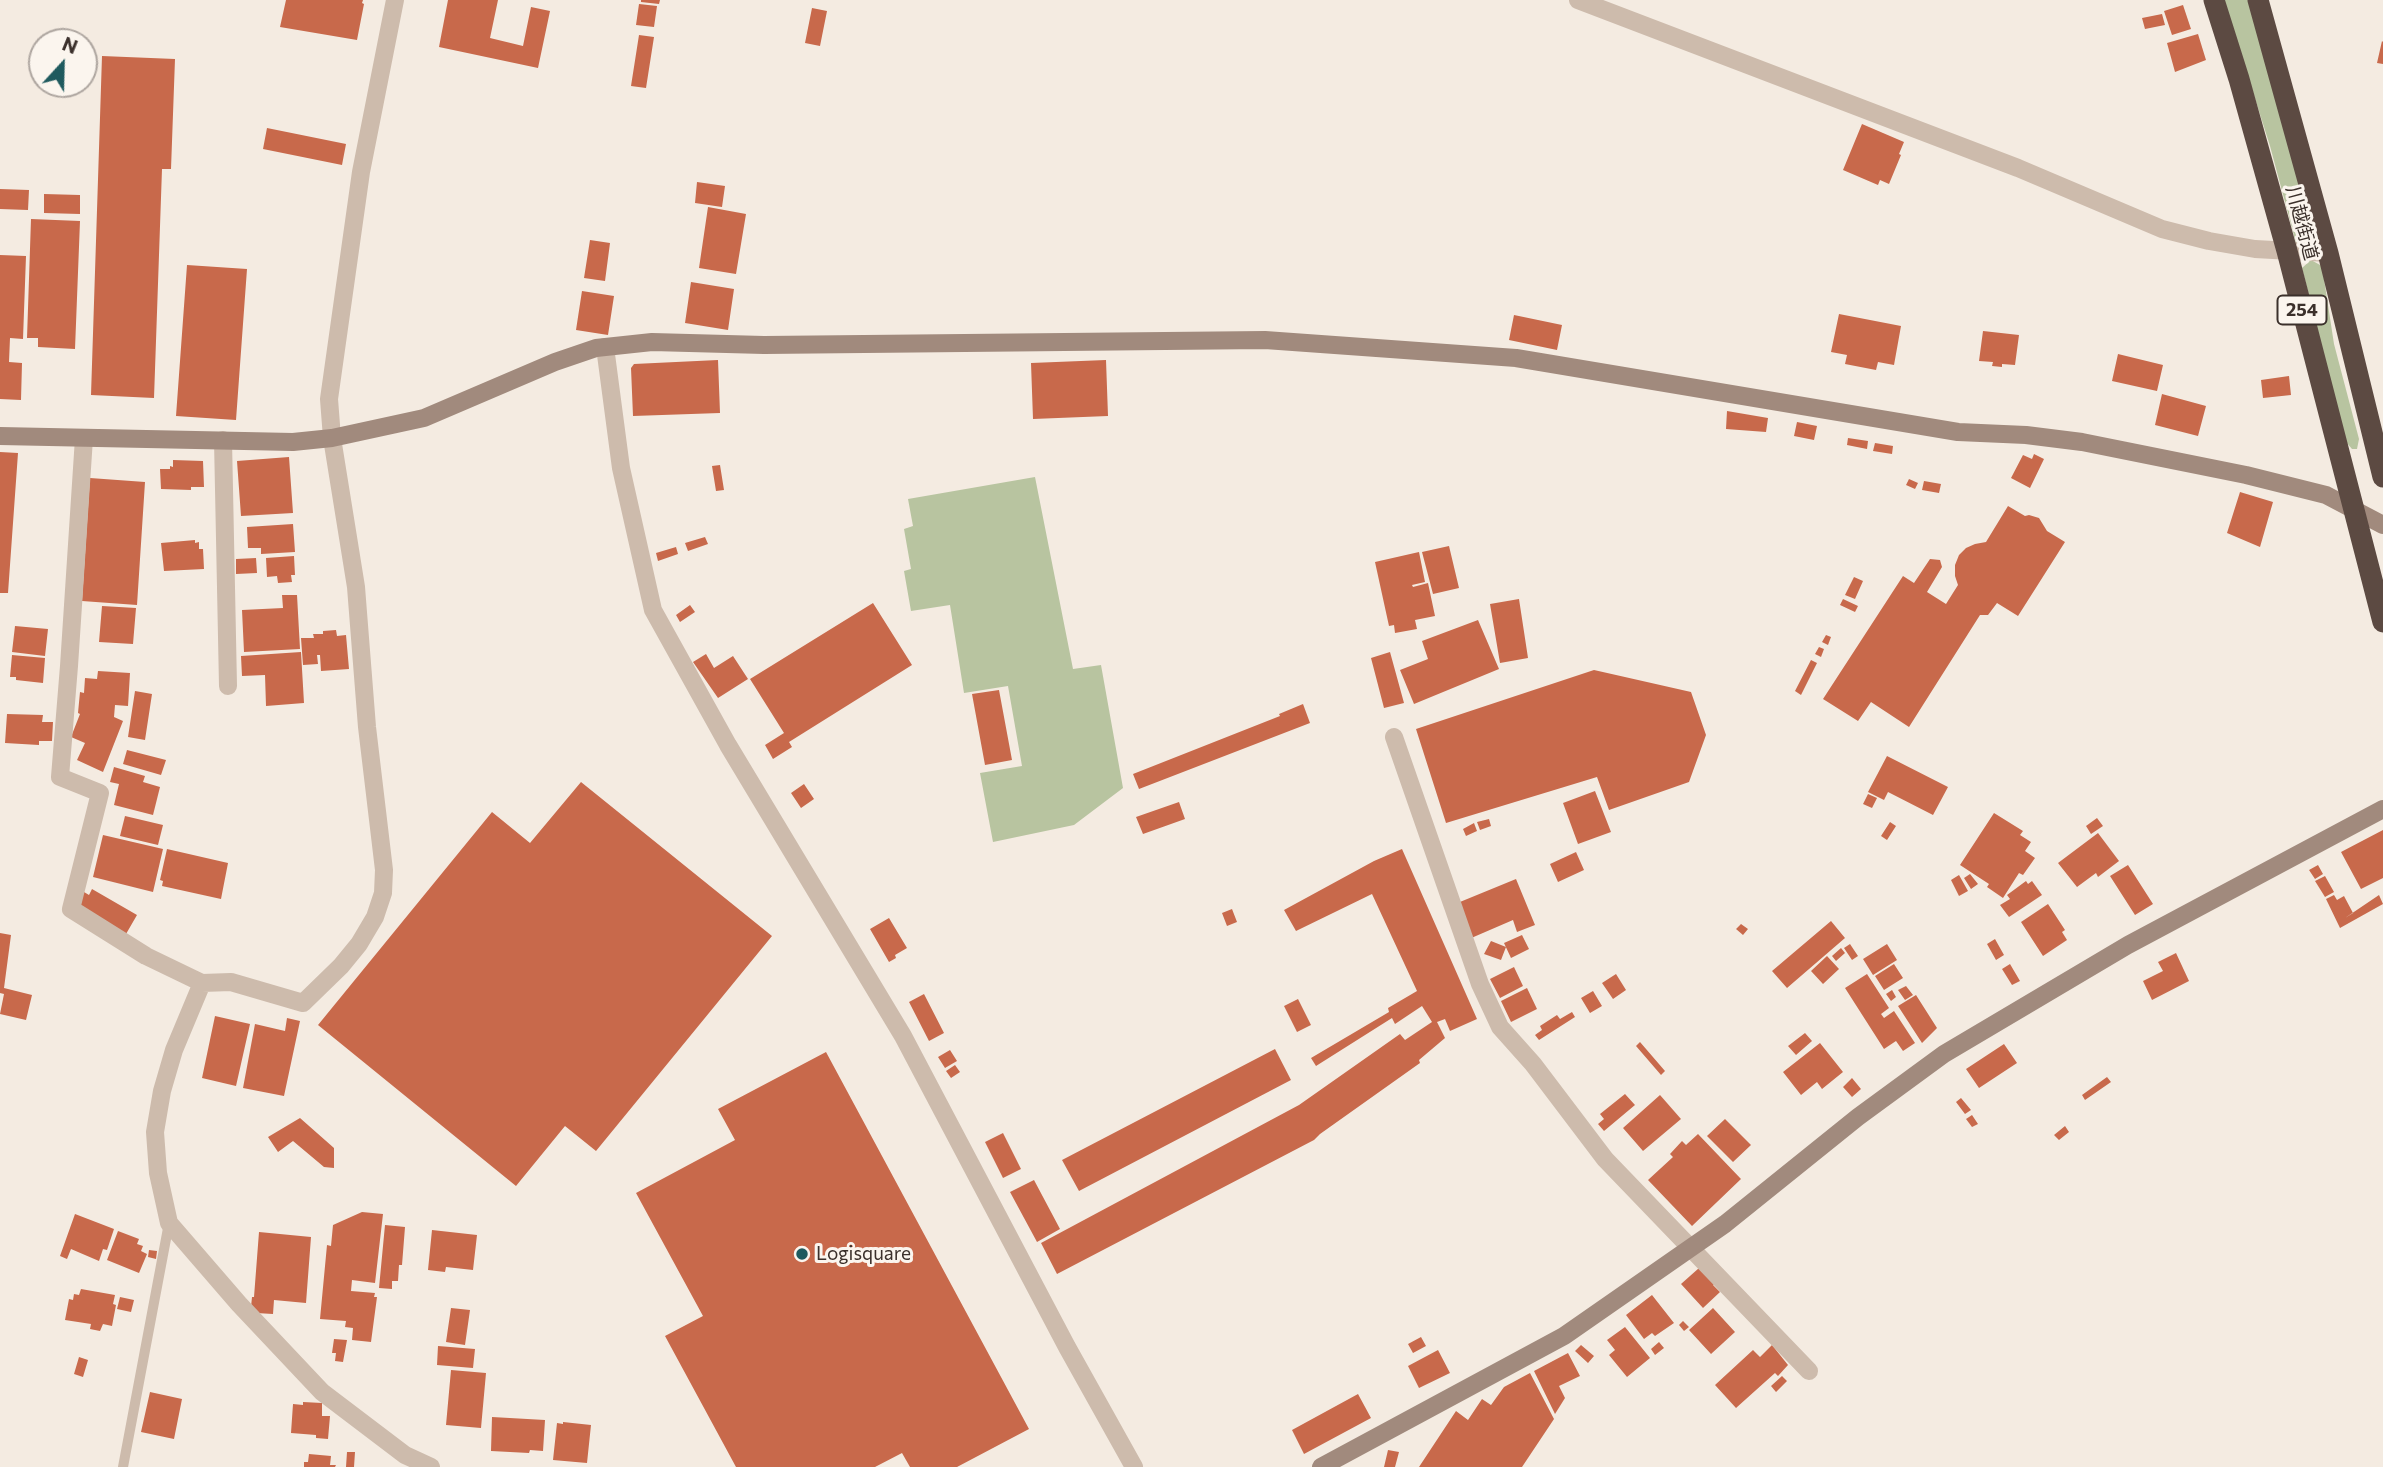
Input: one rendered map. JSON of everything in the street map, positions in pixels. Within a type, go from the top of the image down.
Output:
[{"type":"highway","name":"川越街道","points":[[2214,0],[2287,251],[2383,622]]},
{"type":"highway","name":"川越街道","points":[[2258,0],[2328,253],[2383,477]]},
{"type":"street","points":[[84,438],[60,777],[100,793],[71,909],[146,956],[202,983],[231,982],[303,1003],[359,944],[376,917],[383,893],[384,870],[367,727],[356,587],[332,438],[329,399],[357,199],[395,0]]},
{"type":"street","points":[[1578,0],[2018,168],[2162,229],[2209,241],[2287,251],[2328,253]]},
{"type":"street","points":[[0,436],[293,442],[332,438],[424,418],[555,362],[605,347],[652,342],[764,345],[1265,340],[1516,358],[1958,432],[2026,435],[2081,442],[2312,491],[2326,495],[2383,525]]},
{"type":"street","points":[[605,347],[621,468],[653,610],[728,745],[903,1037],[1134,1467]]},
{"type":"street","points":[[223,440],[228,686]]},
{"type":"street","points":[[1394,737],[1480,984],[1500,1027],[1533,1064],[1605,1159],[1809,1371]]},
{"type":"street","points":[[1321,1467],[1564,1336],[1725,1224],[1858,1117],[1944,1054],[2128,945],[2383,809]]},
{"type":"street","points":[[202,983],[174,1050],[162,1091],[155,1132],[158,1174],[169,1223],[239,1304],[322,1392],[405,1455],[431,1467]]},
{"type":"lane","points":[[123,1467],[169,1223]]},
{"type":"green space","points":[[2224,0],[2248,0],[2314,235],[2313,241],[2308,245],[2296,243],[2270,146]]},
{"type":"green space","points":[[2311,260],[2322,266],[2334,344],[2359,439],[2357,449],[2352,449],[2346,442],[2302,268]]},
{"type":"green space","points":[[1035,477],[1073,669],[1101,665],[1123,788],[1074,825],[993,842],[980,773],[1022,766],[1008,686],[964,693],[950,605],[911,611],[904,571],[911,569],[904,529],[913,526],[908,499]]},
{"type":"building","points":[[286,0],[363,0],[357,40],[280,27]]},
{"type":"building","points":[[448,0],[498,0],[490,38],[523,46],[531,7],[550,11],[538,68],[439,47]]},
{"type":"building","points":[[641,0],[660,0],[659,4]]},
{"type":"building","points":[[639,4],[657,6],[654,27],[636,25]]},
{"type":"building","points":[[2183,5],[2191,29],[2172,35],[2164,11]]},
{"type":"building","points":[[812,8],[827,11],[820,46],[805,43]]},
{"type":"building","points":[[2162,14],[2165,25],[2145,29],[2142,18]]},
{"type":"building","points":[[2198,34],[2206,60],[2175,72],[2167,43]]},
{"type":"building","points":[[639,35],[654,37],[646,88],[631,86]]},
{"type":"building","points":[[2383,42],[2383,64],[2377,63]]},
{"type":"building","points":[[102,56],[175,59],[171,169],[162,169],[154,398],[91,395]]},
{"type":"building","points":[[1862,124],[1904,142],[1889,184],[1880,180],[1878,185],[1843,170]]},
{"type":"building","points":[[267,128],[346,144],[342,165],[263,149]]},
{"type":"building","points":[[697,182],[725,186],[722,207],[695,203]]},
{"type":"building","points":[[0,189],[29,190],[28,210],[0,209]]},
{"type":"building","points":[[44,194],[80,195],[80,214],[44,213]]},
{"type":"building","points":[[708,207],[746,214],[736,274],[699,268]]},
{"type":"building","points":[[31,219],[80,221],[75,349],[38,347],[38,338],[27,338]]},
{"type":"building","points":[[590,240],[610,243],[605,281],[584,278]]},
{"type":"building","points":[[0,255],[26,256],[23,339],[10,338],[9,362],[22,363],[21,400],[0,399]]},
{"type":"building","points":[[187,265],[247,269],[236,420],[176,416]]},
{"type":"building","points":[[691,282],[734,289],[728,330],[685,323]]},
{"type":"building","points":[[582,291],[614,296],[608,335],[576,330]]},
{"type":"building","points":[[1839,314],[1901,326],[1894,365],[1878,362],[1876,370],[1845,364],[1847,355],[1831,352]]},
{"type":"building","points":[[1514,315],[1562,325],[1557,350],[1509,340]]},
{"type":"building","points":[[1983,331],[2019,335],[2015,365],[1992,366],[1993,362],[1979,361]]},
{"type":"building","points":[[2118,354],[2163,365],[2157,391],[2112,381]]},
{"type":"building","points":[[718,360],[720,413],[633,416],[631,368],[634,364]]},
{"type":"building","points":[[1106,360],[1108,416],[1033,419],[1031,363]]},
{"type":"building","points":[[2289,376],[2291,395],[2263,398],[2261,380]]},
{"type":"building","points":[[2162,394],[2206,406],[2198,436],[2155,425]]},
{"type":"building","points":[[1727,411],[1768,418],[1766,432],[1726,429]]},
{"type":"building","points":[[1797,422],[1817,426],[1814,440],[1794,436]]},
{"type":"building","points":[[1848,438],[1868,441],[1867,449],[1847,445]]},
{"type":"building","points":[[1875,443],[1893,446],[1892,454],[1873,451]]},
{"type":"building","points":[[0,452],[18,453],[8,593],[0,593]]},
{"type":"building","points":[[2034,454],[2044,459],[2030,488],[2011,478],[2023,455],[2032,459]]},
{"type":"building","points":[[289,457],[293,513],[241,516],[237,461]]},
{"type":"building","points":[[173,460],[203,461],[204,487],[191,487],[191,490],[161,489],[160,469],[173,467]]},
{"type":"building","points":[[720,465],[724,490],[716,491],[712,466]]},
{"type":"building","points":[[90,478],[145,482],[137,605],[82,601]]},
{"type":"building","points":[[1909,479],[1918,483],[1915,489],[1906,485]]},
{"type":"building","points":[[1924,481],[1941,484],[1939,493],[1922,490]]},
{"type":"building","points":[[2240,492],[2273,502],[2260,547],[2227,533]]},
{"type":"building","points":[[2008,506],[2025,516],[2039,518],[2047,531],[2065,542],[2018,616],[1997,603],[1988,615],[1980,615],[1909,727],[1871,702],[1858,721],[1823,699],[1903,576],[1914,583],[1930,559],[1940,560],[1942,567],[1927,592],[1946,604],[1958,585],[1955,565],[1959,555],[1966,548],[1986,542]]},
{"type":"building","points":[[293,524],[295,552],[261,554],[261,548],[248,548],[247,527]]},
{"type":"building","points":[[705,537],[708,544],[688,551],[685,543]]},
{"type":"building","points":[[195,540],[195,543],[199,542],[199,549],[203,549],[204,569],[164,571],[161,543]]},
{"type":"building","points":[[1449,546],[1459,588],[1433,594],[1422,552]]},
{"type":"building","points":[[676,547],[678,554],[658,561],[656,553]]},
{"type":"building","points":[[1419,552],[1425,582],[1412,585],[1413,587],[1428,583],[1435,616],[1415,620],[1417,629],[1395,633],[1394,625],[1389,626],[1375,562]]},
{"type":"building","points":[[294,556],[295,575],[291,575],[292,582],[278,583],[277,576],[267,577],[266,558]]},
{"type":"building","points":[[256,558],[257,573],[236,574],[236,559]]},
{"type":"building","points":[[1854,577],[1863,581],[1855,599],[1845,595]]},
{"type":"building","points":[[282,595],[297,595],[300,649],[244,652],[242,610],[283,608]]},
{"type":"building","points":[[1519,599],[1528,658],[1500,663],[1490,604]]},
{"type":"building","points":[[1843,599],[1858,606],[1855,612],[1840,605]]},
{"type":"building","points":[[873,603],[912,665],[789,742],[792,747],[773,759],[765,745],[784,733],[750,679]]},
{"type":"building","points":[[690,605],[695,612],[680,622],[676,615]]},
{"type":"building","points":[[102,606],[136,608],[133,644],[99,642]]},
{"type":"building","points":[[1478,620],[1499,669],[1414,704],[1400,670],[1428,659],[1422,641]]},
{"type":"building","points":[[15,626],[48,629],[45,656],[12,652]]},
{"type":"building","points":[[336,630],[337,636],[346,635],[349,669],[321,671],[320,655],[317,655],[318,664],[303,665],[301,638],[314,638],[313,634]]},
{"type":"building","points":[[1826,635],[1831,637],[1828,645],[1822,642]]},
{"type":"building","points":[[1819,647],[1824,649],[1821,657],[1815,654]]},
{"type":"building","points":[[301,652],[304,703],[266,706],[265,675],[242,676],[241,656]]},
{"type":"building","points":[[1390,652],[1404,703],[1384,708],[1371,658]]},
{"type":"building","points":[[706,654],[714,668],[733,656],[748,679],[718,698],[693,662]]},
{"type":"building","points":[[12,655],[45,658],[43,683],[10,677]]},
{"type":"building","points":[[1811,660],[1817,663],[1801,695],[1795,691]]},
{"type":"building","points":[[1594,670],[1691,692],[1706,735],[1689,782],[1609,810],[1597,777],[1446,823],[1416,729]]},
{"type":"building","points":[[98,671],[130,673],[128,706],[115,705],[114,717],[123,721],[103,772],[77,760],[85,743],[71,737],[80,714],[80,692],[84,693],[85,678],[97,679]]},
{"type":"building","points":[[999,690],[1012,760],[985,765],[972,694]]},
{"type":"building","points":[[135,691],[152,694],[145,740],[128,737]]},
{"type":"building","points":[[1303,704],[1310,723],[1139,789],[1133,774],[1280,716],[1279,714]]},
{"type":"building","points":[[7,714],[43,715],[42,722],[53,722],[52,741],[39,741],[39,745],[5,743]]},
{"type":"building","points":[[127,750],[166,760],[161,775],[123,764]]},
{"type":"building","points":[[1887,756],[1948,787],[1933,815],[1888,792],[1884,800],[1868,792]]},
{"type":"building","points":[[114,767],[145,776],[143,782],[160,787],[153,815],[114,805],[119,784],[110,782]]},
{"type":"building","points":[[581,782],[772,936],[596,1151],[565,1126],[516,1186],[318,1025],[492,812],[530,843]]},
{"type":"building","points":[[804,784],[814,799],[801,808],[791,793]]},
{"type":"building","points":[[1595,791],[1611,832],[1578,844],[1563,803]]},
{"type":"building","points":[[1868,794],[1877,798],[1872,808],[1863,804]]},
{"type":"building","points":[[1179,802],[1185,819],[1143,834],[1136,817]]},
{"type":"building","points":[[1994,813],[2023,831],[2020,835],[2031,842],[2025,851],[2035,858],[2023,875],[2019,873],[2003,898],[1987,887],[1989,884],[1960,865]]},
{"type":"building","points":[[125,816],[163,825],[158,845],[120,836]]},
{"type":"building","points":[[2097,818],[2103,826],[2091,834],[2086,826]]},
{"type":"building","points":[[1489,819],[1491,826],[1480,830],[1477,822]]},
{"type":"building","points":[[1890,822],[1896,826],[1887,840],[1881,836]]},
{"type":"building","points":[[1474,823],[1477,831],[1466,836],[1463,829]]},
{"type":"building","points":[[2383,830],[2383,878],[2361,889],[2341,852]]},
{"type":"building","points":[[2098,833],[2119,861],[2098,877],[2096,873],[2077,887],[2058,863]]},
{"type":"building","points":[[103,835],[163,849],[153,892],[93,877]]},
{"type":"building","points":[[167,849],[228,863],[221,899],[162,886],[163,881],[160,880]]},
{"type":"building","points":[[1402,849],[1477,1019],[1450,1031],[1445,1019],[1437,1022],[1445,1038],[1419,1060],[1420,1063],[1314,1140],[1057,1274],[1041,1243],[1299,1105],[1400,1034],[1405,1040],[1432,1022],[1422,1006],[1395,1024],[1392,1018],[1316,1066],[1311,1058],[1389,1012],[1388,1008],[1417,991],[1372,894],[1296,931],[1284,910],[1374,861]]},
{"type":"building","points":[[1576,852],[1584,870],[1558,882],[1550,864]]},
{"type":"building","points":[[2128,865],[2153,904],[2135,915],[2110,876]]},
{"type":"building","points":[[2318,865],[2323,874],[2315,879],[2309,870]]},
{"type":"building","points":[[1970,874],[1978,884],[1971,889],[1964,878]]},
{"type":"building","points":[[1959,875],[1968,891],[1959,896],[1951,880]]},
{"type":"building","points":[[2325,876],[2334,892],[2325,897],[2315,881]]},
{"type":"building","points":[[1516,879],[1535,925],[1517,932],[1513,920],[1469,939],[1455,904]]},
{"type":"building","points":[[2026,881],[2028,884],[2032,881],[2042,895],[2009,917],[2000,905],[2010,899],[2007,895]]},
{"type":"building","points":[[92,889],[137,915],[126,934],[77,905],[84,892],[89,895]]},
{"type":"building","points":[[2334,895],[2337,900],[2344,896],[2353,913],[2379,895],[2383,904],[2340,928],[2326,899]]},
{"type":"building","points":[[2048,904],[2065,930],[2062,932],[2067,940],[2043,956],[2021,922]]},
{"type":"building","points":[[1232,909],[1237,922],[1227,926],[1222,913]]},
{"type":"building","points":[[889,918],[907,948],[889,962],[870,929]]},
{"type":"building","points":[[1831,921],[1845,938],[1787,988],[1772,971]]},
{"type":"building","points":[[1741,924],[1748,929],[1743,935],[1736,929]]},
{"type":"building","points":[[0,933],[11,935],[4,988],[32,995],[26,1020],[0,1014],[4,994],[0,993]]},
{"type":"building","points":[[1522,935],[1529,949],[1511,958],[1504,943]]},
{"type":"building","points":[[1995,939],[2004,955],[1996,960],[1987,944]]},
{"type":"building","points":[[1491,941],[1506,947],[1501,960],[1484,954]]},
{"type":"building","points":[[1850,944],[1858,956],[1852,960],[1844,948]]},
{"type":"building","points":[[1887,944],[1897,960],[1873,975],[1863,959]]},
{"type":"building","points":[[1841,948],[1845,953],[1836,961],[1832,956]]},
{"type":"building","points":[[2176,953],[2189,981],[2152,1000],[2143,981],[2163,971],[2158,962]]},
{"type":"building","points":[[1827,956],[1839,969],[1823,984],[1811,971]]},
{"type":"building","points":[[1894,964],[1903,978],[1884,990],[1875,976]]},
{"type":"building","points":[[2010,964],[2020,981],[2012,985],[2002,969]]},
{"type":"building","points":[[1514,967],[1523,986],[1500,998],[1490,979]]},
{"type":"building","points":[[1616,974],[1626,990],[1613,999],[1602,983]]},
{"type":"building","points":[[1867,974],[1889,1008],[1881,1014],[1884,1018],[1894,1011],[1915,1043],[1903,1051],[1896,1041],[1884,1049],[1845,988]]},
{"type":"building","points":[[1906,986],[1913,995],[1905,1000],[1898,990]]},
{"type":"building","points":[[1527,988],[1537,1009],[1511,1022],[1501,1001]]},
{"type":"building","points":[[1892,990],[1896,997],[1891,1001],[1886,994]]},
{"type":"building","points":[[1593,991],[1602,1006],[1590,1013],[1581,998]]},
{"type":"building","points":[[924,994],[944,1033],[929,1041],[909,1002]]},
{"type":"building","points":[[1916,995],[1937,1028],[1922,1043],[1898,1006]]},
{"type":"building","points":[[1298,999],[1311,1025],[1297,1032],[1284,1006]]},
{"type":"building","points":[[1572,1012],[1575,1017],[1539,1040],[1535,1035],[1542,1030],[1540,1026],[1557,1015],[1560,1019]]},
{"type":"building","points":[[215,1016],[250,1024],[236,1086],[202,1078]]},
{"type":"building","points":[[287,1018],[300,1021],[284,1096],[243,1088],[255,1024],[285,1031]]},
{"type":"building","points":[[1805,1033],[1812,1041],[1796,1055],[1788,1046]]},
{"type":"building","points":[[1640,1042],[1665,1071],[1661,1075],[1636,1046]]},
{"type":"building","points":[[1820,1043],[1843,1072],[1822,1089],[1817,1082],[1801,1095],[1783,1072]]},
{"type":"building","points":[[2004,1044],[2017,1063],[1979,1088],[1966,1069]]},
{"type":"building","points":[[1275,1049],[1291,1080],[1079,1191],[1062,1160]]},
{"type":"building","points":[[950,1050],[957,1061],[945,1068],[938,1057]]},
{"type":"building","name":"Logisquare","points":[[826,1052],[1029,1429],[957,1467],[910,1467],[902,1453],[875,1467],[736,1467],[665,1336],[703,1316],[636,1193],[735,1140],[718,1109]]},
{"type":"building","points":[[955,1065],[960,1072],[951,1078],[946,1071]]},
{"type":"building","points":[[2107,1077],[2111,1082],[2085,1100],[2082,1095]]},
{"type":"building","points":[[1852,1078],[1861,1089],[1852,1097],[1843,1087]]},
{"type":"building","points":[[1625,1094],[1635,1105],[1604,1131],[1598,1124],[1604,1119],[1600,1114]]},
{"type":"building","points":[[1660,1095],[1681,1119],[1643,1151],[1623,1128]]},
{"type":"building","points":[[1961,1098],[1971,1110],[1965,1114],[1956,1102]]},
{"type":"building","points":[[1972,1115],[1978,1124],[1972,1127],[1966,1119]]},
{"type":"building","points":[[300,1118],[334,1148],[334,1168],[324,1167],[293,1141],[278,1152],[268,1137]]},
{"type":"building","points":[[1725,1119],[1751,1145],[1733,1162],[1707,1136]]},
{"type":"building","points":[[2065,1126],[2069,1132],[2059,1140],[2054,1135]]},
{"type":"building","points":[[1003,1133],[1021,1169],[1003,1178],[985,1142]]},
{"type":"building","points":[[1698,1134],[1741,1179],[1692,1226],[1648,1180],[1673,1157],[1670,1154],[1682,1141],[1686,1145]]},
{"type":"building","points":[[1034,1180],[1060,1229],[1037,1242],[1010,1192]]},
{"type":"building","points":[[362,1212],[383,1214],[375,1283],[352,1280],[351,1291],[375,1293],[374,1297],[377,1297],[371,1342],[352,1340],[353,1328],[345,1327],[346,1321],[320,1319],[327,1245],[331,1246],[333,1225]]},
{"type":"building","points":[[75,1214],[114,1229],[107,1250],[103,1249],[99,1261],[71,1249],[67,1259],[60,1256]]},
{"type":"building","points":[[385,1225],[405,1227],[402,1265],[399,1265],[398,1281],[392,1281],[392,1289],[379,1288]]},
{"type":"building","points":[[432,1230],[477,1235],[473,1270],[446,1267],[445,1272],[428,1270]]},
{"type":"building","points":[[118,1231],[139,1239],[137,1244],[143,1246],[141,1251],[147,1254],[139,1273],[107,1260]]},
{"type":"building","points":[[259,1232],[311,1237],[306,1303],[274,1300],[273,1314],[256,1313],[251,1307]]},
{"type":"building","points":[[149,1250],[157,1251],[156,1259],[148,1257]]},
{"type":"building","points":[[1699,1268],[1717,1282],[1713,1285],[1720,1292],[1703,1308],[1681,1284]]},
{"type":"building","points":[[81,1289],[115,1295],[112,1326],[103,1324],[100,1331],[90,1329],[91,1324],[65,1320],[69,1299],[73,1300],[74,1294],[79,1295]]},
{"type":"building","points":[[1652,1295],[1674,1323],[1655,1336],[1652,1333],[1644,1339],[1626,1315]]},
{"type":"building","points":[[120,1297],[134,1300],[131,1312],[117,1309]]},
{"type":"building","points":[[451,1308],[470,1310],[465,1345],[446,1342]]},
{"type":"building","points":[[1713,1308],[1735,1332],[1711,1354],[1689,1330]]},
{"type":"building","points":[[1683,1321],[1689,1327],[1684,1331],[1679,1325]]},
{"type":"building","points":[[1625,1327],[1650,1358],[1627,1377],[1609,1355],[1615,1350],[1607,1340]]},
{"type":"building","points":[[1421,1337],[1426,1346],[1413,1353],[1408,1344]]},
{"type":"building","points":[[334,1339],[347,1340],[343,1362],[335,1361],[336,1353],[332,1353]]},
{"type":"building","points":[[1659,1342],[1664,1348],[1655,1355],[1651,1349]]},
{"type":"building","points":[[1581,1345],[1594,1356],[1588,1363],[1575,1351]]},
{"type":"building","points":[[1772,1345],[1788,1365],[1778,1376],[1775,1373],[1736,1408],[1715,1385],[1753,1350],[1760,1357]]},
{"type":"building","points":[[438,1346],[475,1349],[473,1368],[437,1365]]},
{"type":"building","points":[[1438,1350],[1450,1373],[1419,1388],[1408,1366]]},
{"type":"building","points":[[1568,1353],[1580,1376],[1559,1386],[1565,1398],[1555,1414],[1534,1371]]},
{"type":"building","points":[[79,1357],[88,1360],[83,1377],[74,1374]]},
{"type":"building","points":[[451,1370],[486,1373],[481,1428],[446,1425]]},
{"type":"building","points":[[1530,1373],[1554,1419],[1522,1467],[1419,1467],[1456,1411],[1468,1420],[1482,1399],[1491,1405],[1504,1387]]},
{"type":"building","points":[[1782,1376],[1787,1381],[1776,1392],[1771,1386]]},
{"type":"building","points":[[150,1392],[182,1399],[174,1439],[141,1432]]},
{"type":"building","points":[[1358,1394],[1371,1418],[1304,1454],[1292,1430]]},
{"type":"building","points":[[303,1402],[322,1403],[322,1416],[330,1416],[328,1439],[291,1433],[293,1404],[303,1405]]},
{"type":"building","points":[[492,1417],[545,1420],[543,1451],[491,1451]]},
{"type":"building","points":[[557,1423],[591,1425],[587,1463],[553,1460]]},
{"type":"building","points":[[1388,1450],[1399,1452],[1395,1467],[1384,1467]]},
{"type":"building","points":[[347,1452],[355,1452],[354,1467],[346,1467]]},
{"type":"building","points":[[309,1454],[331,1456],[330,1465],[336,1465],[304,1467]]},
{"type":"place","name":"Logisquare","points":[[802,1254]]}]
